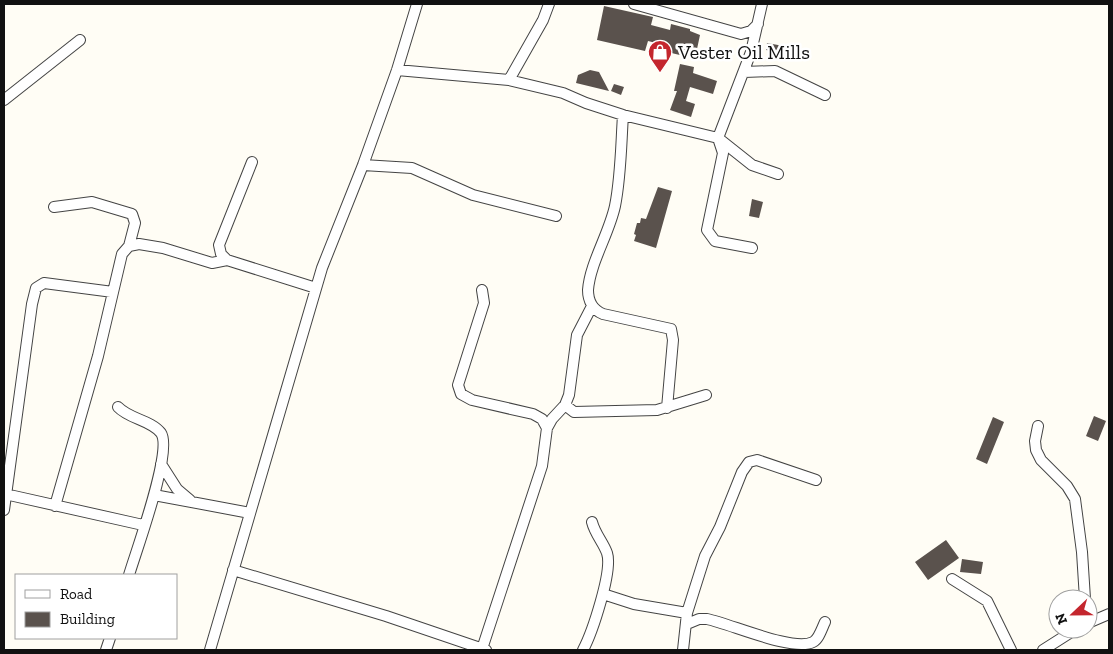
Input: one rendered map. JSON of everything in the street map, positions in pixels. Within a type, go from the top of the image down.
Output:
[{"type":"street","points":[[210,650],[316,288],[397,70],[417,4]]},
{"type":"street","points":[[509,80],[550,4]]},
{"type":"street","points":[[634,4],[741,34],[751,31],[758,24]]},
{"type":"street","points":[[752,248],[715,241],[707,230],[723,153],[718,138],[744,72],[762,4]]},
{"type":"street","points":[[4,100],[80,40]]},
{"type":"street","points":[[397,70],[509,80],[563,93],[586,103],[623,114],[718,138],[752,165],[778,174]]},
{"type":"street","points":[[744,72],[775,71],[825,95]]},
{"type":"street","points":[[623,114],[615,206],[607,236],[590,279],[588,296],[592,306],[598,312],[615,318],[646,322],[671,329],[673,340],[667,408]]},
{"type":"street","points":[[252,162],[219,245],[221,254],[227,260],[316,288]]},
{"type":"street","points":[[362,165],[412,168],[474,195],[556,216]]},
{"type":"street","points":[[54,207],[92,202],[132,214],[135,223],[129,246],[122,254],[55,506]]},
{"type":"street","points":[[129,246],[163,248],[212,263],[227,260]]},
{"type":"street","points":[[4,510],[32,304],[36,288],[44,283],[113,292]]},
{"type":"street","points":[[482,290],[484,303],[458,385],[461,394],[472,400],[533,414],[542,419],[547,428]]},
{"type":"street","points":[[233,570],[386,616],[484,650],[542,466],[547,428],[552,419],[565,405],[572,385],[577,335],[592,306]]},
{"type":"street","points":[[565,405],[574,412],[657,410],[706,395]]},
{"type":"street","points":[[118,407],[160,433],[164,446],[154,496],[143,525],[129,574]]},
{"type":"street","points":[[1038,426],[1035,441],[1041,460],[1067,486],[1075,499],[1082,552],[1084,589]]},
{"type":"street","points":[[683,650],[687,613],[705,556],[720,527],[742,472],[749,462],[757,460],[816,480]]},
{"type":"street","points":[[161,464],[177,489],[190,501]]},
{"type":"street","points":[[5,494],[143,525]]},
{"type":"street","points":[[154,496],[250,513]]},
{"type":"street","points":[[584,650],[592,632],[602,594],[608,560],[592,522]]},
{"type":"street","points":[[952,580],[987,601],[1011,650]]},
{"type":"street","points":[[602,594],[634,604],[687,613]]},
{"type":"street","points":[[687,624],[699,619],[707,619],[794,645],[812,643],[816,640],[825,622]]},
{"type":"street","points":[[1042,650],[1060,639]]},
{"type":"building","points":[[604,6],[653,17],[651,25],[670,30],[671,24],[690,29],[690,31],[700,35],[697,49],[686,46],[684,56],[663,51],[664,45],[648,41],[645,51],[597,40]]},
{"type":"building","points":[[767,43],[789,47],[788,54],[766,50]]},
{"type":"building","points":[[680,64],[694,67],[693,73],[717,81],[713,94],[690,87],[686,101],[695,104],[691,117],[670,110],[677,91],[674,91]]},
{"type":"building","points":[[590,70],[599,72],[609,91],[576,83],[578,75]]},
{"type":"building","points":[[614,84],[624,87],[621,95],[611,91]]},
{"type":"building","points":[[658,187],[672,191],[656,248],[634,241],[636,235],[634,234],[637,223],[640,223],[641,218],[646,219]]},
{"type":"building","points":[[752,199],[763,202],[759,218],[749,216]]},
{"type":"building","points":[[1094,416],[1106,421],[1098,441],[1086,436]]},
{"type":"building","points":[[993,417],[1004,422],[987,464],[976,459]]},
{"type":"building","points":[[946,540],[959,558],[928,580],[915,562]]},
{"type":"building","points":[[962,559],[983,562],[981,574],[960,572]]},
{"type":"place","name":"Vester Oil Mills","points":[[660,73]]}]
